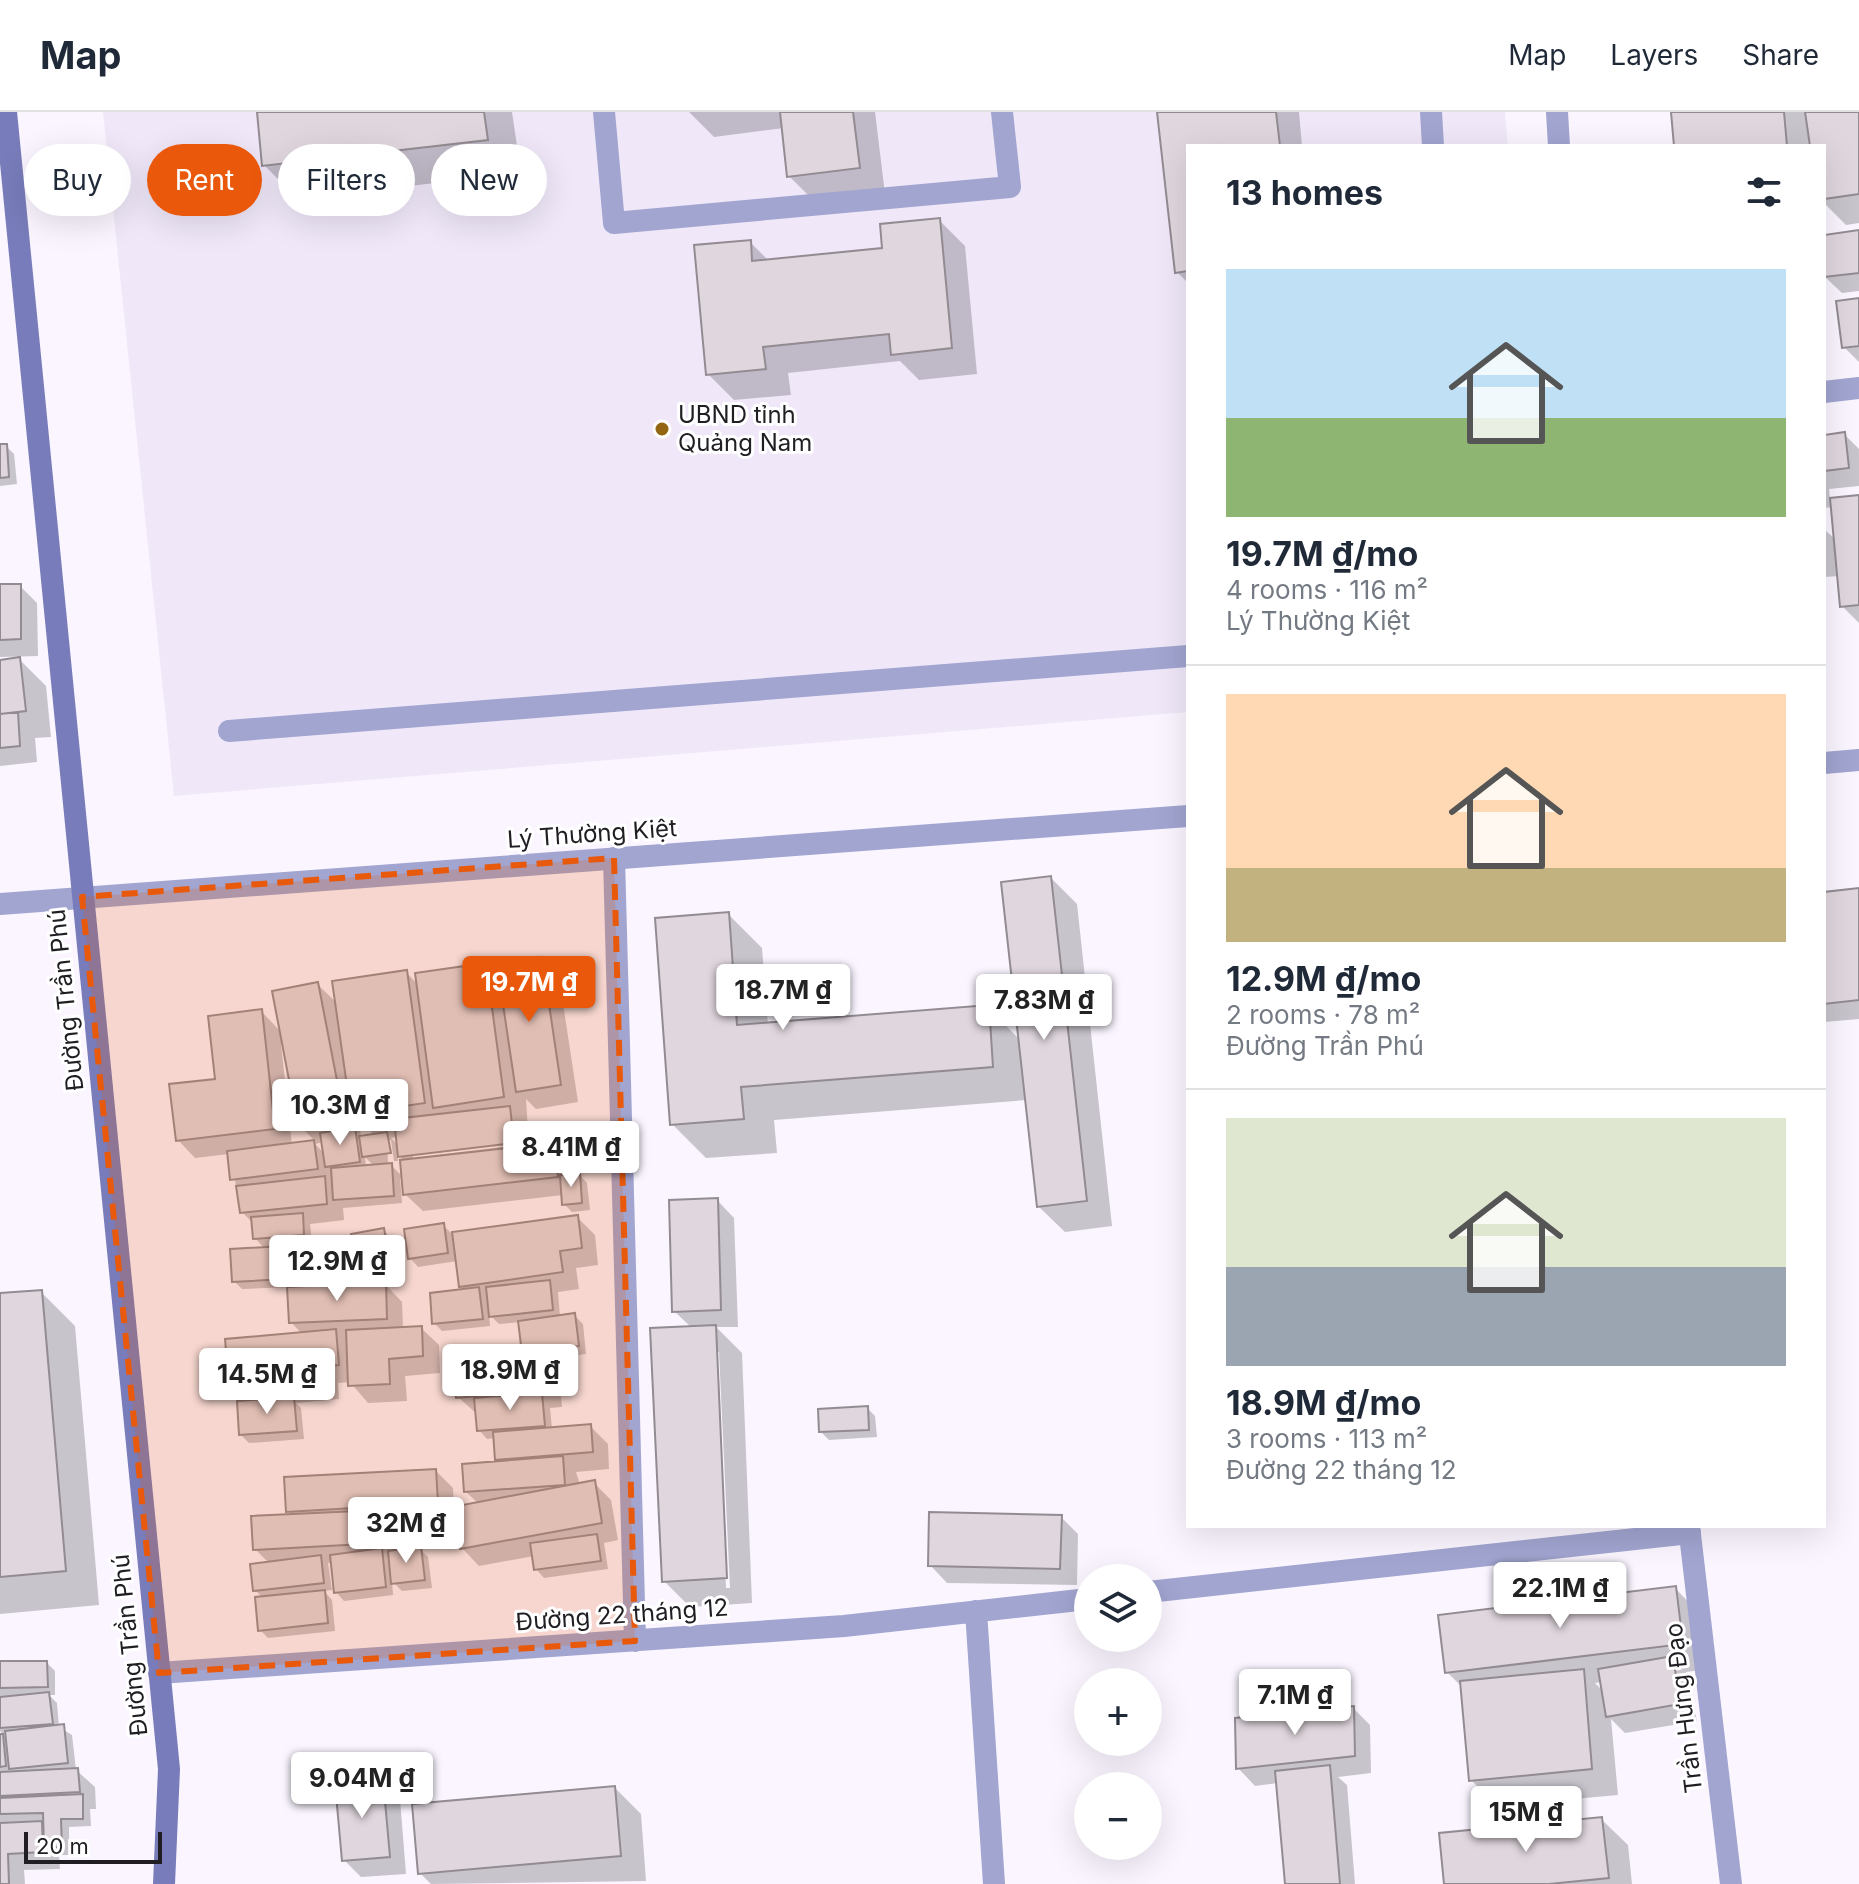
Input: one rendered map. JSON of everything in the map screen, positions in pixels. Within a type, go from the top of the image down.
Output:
[{"type":"main road","name":"Đường Trần Phú","points":[[6,112],[7,203],[82,897],[169,1769],[164,1884]]},
{"type":"street","points":[[604,112],[614,223],[1010,187],[1002,112]]},
{"type":"street","points":[[1431,112],[1433,144]]},
{"type":"street","points":[[1557,112],[1559,144]]},
{"type":"street","points":[[1826,392],[1859,388]]},
{"type":"street","points":[[229,731],[1186,656]]},
{"type":"street","points":[[1826,763],[1859,760]]},
{"type":"street","name":"Lý Thường Kiệt","points":[[0,904],[1186,816]]},
{"type":"street","points":[[614,858],[635,1641]]},
{"type":"street","points":[[1162,1590],[1690,1529]]},
{"type":"street","name":"Trần Hưng Đạo","points":[[1690,1529],[1731,1884]]},
{"type":"street","name":"Đường 22 tháng 12","points":[[159,1673],[844,1626],[1074,1600]]},
{"type":"street","points":[[976,1611],[994,1884]]},
{"type":"highlighted area","points":[[614,858],[635,1641],[159,1673],[82,897]]},
{"type":"shaded area","name":"UBND tỉnh Quảng Nam","points":[[103,112],[1505,112],[1508,144],[1186,144],[1186,712],[174,796],[114,216],[131,216],[131,144],[106,144]]},
{"type":"building","points":[[257,112],[484,112],[488,140],[431,144],[431,147],[415,148],[415,144],[278,144],[278,164],[262,166]]},
{"type":"building","points":[[780,112],[853,112],[860,168],[787,177]]},
{"type":"building","points":[[1157,112],[1276,112],[1280,144],[1186,144],[1186,271],[1175,273]]},
{"type":"building","points":[[1671,112],[1784,112],[1787,144],[1674,144]]},
{"type":"building","points":[[1805,112],[1859,112],[1859,194],[1826,199],[1826,144],[1810,144]]},
{"type":"building","points":[[940,218],[952,348],[891,355],[889,334],[763,347],[766,369],[706,375],[694,245],[751,240],[752,261],[882,248],[880,224]]},
{"type":"building","points":[[1859,230],[1859,273],[1826,277],[1826,235]]},
{"type":"building","points":[[1859,298],[1859,346],[1842,348],[1836,301]]},
{"type":"building","points":[[1845,432],[1849,468],[1826,471],[1826,435]]},
{"type":"building","points":[[0,444],[7,444],[9,477],[0,478]]},
{"type":"building","points":[[1859,495],[1859,605],[1840,607],[1830,498]]},
{"type":"building","points":[[0,584],[21,584],[21,639],[0,640]]},
{"type":"building","points":[[20,657],[26,711],[0,714],[0,660]]},
{"type":"building","points":[[18,712],[20,746],[0,748],[0,714]]},
{"type":"building","points":[[1051,876],[1087,1201],[1037,1207],[1001,882]]},
{"type":"building","points":[[1859,888],[1859,1000],[1826,1004],[1826,892]]},
{"type":"building","points":[[729,912],[737,1025],[989,1005],[993,1067],[741,1087],[744,1119],[670,1125],[655,918]]},
{"type":"building","points":[[542,957],[561,1085],[516,1092],[497,964]]},
{"type":"building","points":[[486,963],[504,1097],[433,1108],[415,973]]},
{"type":"building","points":[[407,970],[425,1103],[351,1114],[332,981]]},
{"type":"building","points":[[318,982],[344,1117],[298,1127],[272,991]]},
{"type":"building","points":[[262,1009],[275,1129],[176,1141],[169,1084],[215,1079],[208,1016]]},
{"type":"building","points":[[510,1106],[514,1143],[398,1157],[394,1119]]},
{"type":"building","points":[[355,1127],[360,1162],[325,1167],[320,1133]]},
{"type":"building","points":[[387,1132],[391,1153],[362,1157],[359,1136]]},
{"type":"building","points":[[314,1140],[318,1169],[230,1180],[227,1151]]},
{"type":"building","points":[[554,1143],[558,1177],[403,1195],[400,1160]]},
{"type":"building","points":[[392,1163],[394,1196],[333,1200],[331,1168]]},
{"type":"building","points":[[580,1172],[582,1203],[562,1205],[560,1175]]},
{"type":"building","points":[[325,1176],[327,1204],[240,1213],[236,1186]]},
{"type":"building","points":[[718,1198],[721,1310],[672,1312],[669,1200]]},
{"type":"building","points":[[303,1213],[304,1235],[253,1239],[251,1217]]},
{"type":"building","points":[[578,1215],[582,1248],[560,1251],[563,1272],[459,1287],[452,1232]]},
{"type":"building","points":[[444,1223],[448,1253],[408,1259],[404,1229]]},
{"type":"building","points":[[384,1228],[390,1264],[356,1269],[351,1234]]},
{"type":"building","points":[[302,1245],[303,1278],[232,1282],[230,1249]]},
{"type":"building","points":[[550,1280],[553,1310],[489,1317],[486,1287]]},
{"type":"building","points":[[386,1282],[387,1319],[289,1323],[287,1287]]},
{"type":"building","points":[[479,1287],[483,1319],[432,1324],[430,1293]]},
{"type":"building","points":[[42,1290],[66,1571],[0,1577],[0,1293]]},
{"type":"building","points":[[575,1313],[579,1346],[522,1353],[518,1321]]},
{"type":"building","points":[[716,1325],[727,1578],[662,1582],[650,1328]]},
{"type":"building","points":[[422,1326],[423,1356],[389,1359],[390,1384],[348,1386],[346,1330]]},
{"type":"building","points":[[336,1329],[339,1365],[228,1375],[225,1339]]},
{"type":"building","points":[[542,1355],[545,1390],[456,1398],[453,1363]]},
{"type":"building","points":[[330,1369],[332,1391],[245,1399],[243,1377]]},
{"type":"building","points":[[542,1393],[545,1426],[477,1431],[474,1398]]},
{"type":"building","points":[[294,1397],[297,1431],[239,1435],[237,1401]]},
{"type":"building","points":[[868,1406],[869,1430],[819,1432],[818,1409]]},
{"type":"building","points":[[591,1424],[593,1452],[495,1460],[493,1432]]},
{"type":"building","points":[[563,1456],[565,1485],[464,1492],[462,1464]]},
{"type":"building","points":[[436,1469],[438,1503],[286,1512],[284,1477]]},
{"type":"building","points":[[595,1480],[602,1523],[460,1549],[452,1507]]},
{"type":"building","points":[[380,1510],[382,1543],[253,1550],[251,1516]]},
{"type":"building","points":[[929,1512],[1062,1515],[1060,1569],[928,1566]]},
{"type":"building","points":[[597,1534],[601,1561],[534,1570],[530,1543]]},
{"type":"building","points":[[421,1546],[425,1580],[391,1584],[388,1551]]},
{"type":"building","points":[[382,1548],[386,1587],[334,1593],[330,1555]]},
{"type":"building","points":[[321,1555],[324,1583],[253,1591],[250,1564]]},
{"type":"building","points":[[1676,1586],[1683,1644],[1445,1673],[1438,1615]]},
{"type":"building","points":[[325,1590],[328,1623],[258,1631],[255,1597]]},
{"type":"building","points":[[1673,1656],[1680,1704],[1606,1717],[1598,1669]]},
{"type":"building","points":[[0,1661],[47,1661],[48,1687],[0,1688]]},
{"type":"building","points":[[1584,1669],[1592,1769],[1469,1781],[1460,1681]]},
{"type":"building","points":[[49,1692],[53,1724],[0,1728],[0,1697]]},
{"type":"building","points":[[1354,1706],[1355,1756],[1236,1769],[1235,1718]]},
{"type":"building","points":[[64,1724],[68,1763],[9,1769],[5,1731]]},
{"type":"building","points":[[0,1734],[3,1734],[6,1766],[0,1767]]},
{"type":"building","points":[[1330,1765],[1340,1884],[1285,1884],[1275,1771]]},
{"type":"building","points":[[78,1768],[80,1792],[0,1796],[0,1772]]},
{"type":"building","points":[[383,1779],[390,1857],[342,1861],[335,1783]]},
{"type":"building","points":[[615,1786],[621,1856],[418,1874],[412,1804]]},
{"type":"building","points":[[83,1794],[83,1819],[61,1819],[62,1847],[44,1848],[43,1813],[0,1814],[0,1798]]},
{"type":"building","points":[[1602,1817],[1609,1878],[1549,1884],[1444,1884],[1439,1833]]},
{"type":"building","points":[[42,1821],[43,1852],[8,1854],[9,1884],[0,1884],[0,1823]]},
{"type":"place","name":"UBND tỉnh Quảng Nam","points":[[662,429]]}]
